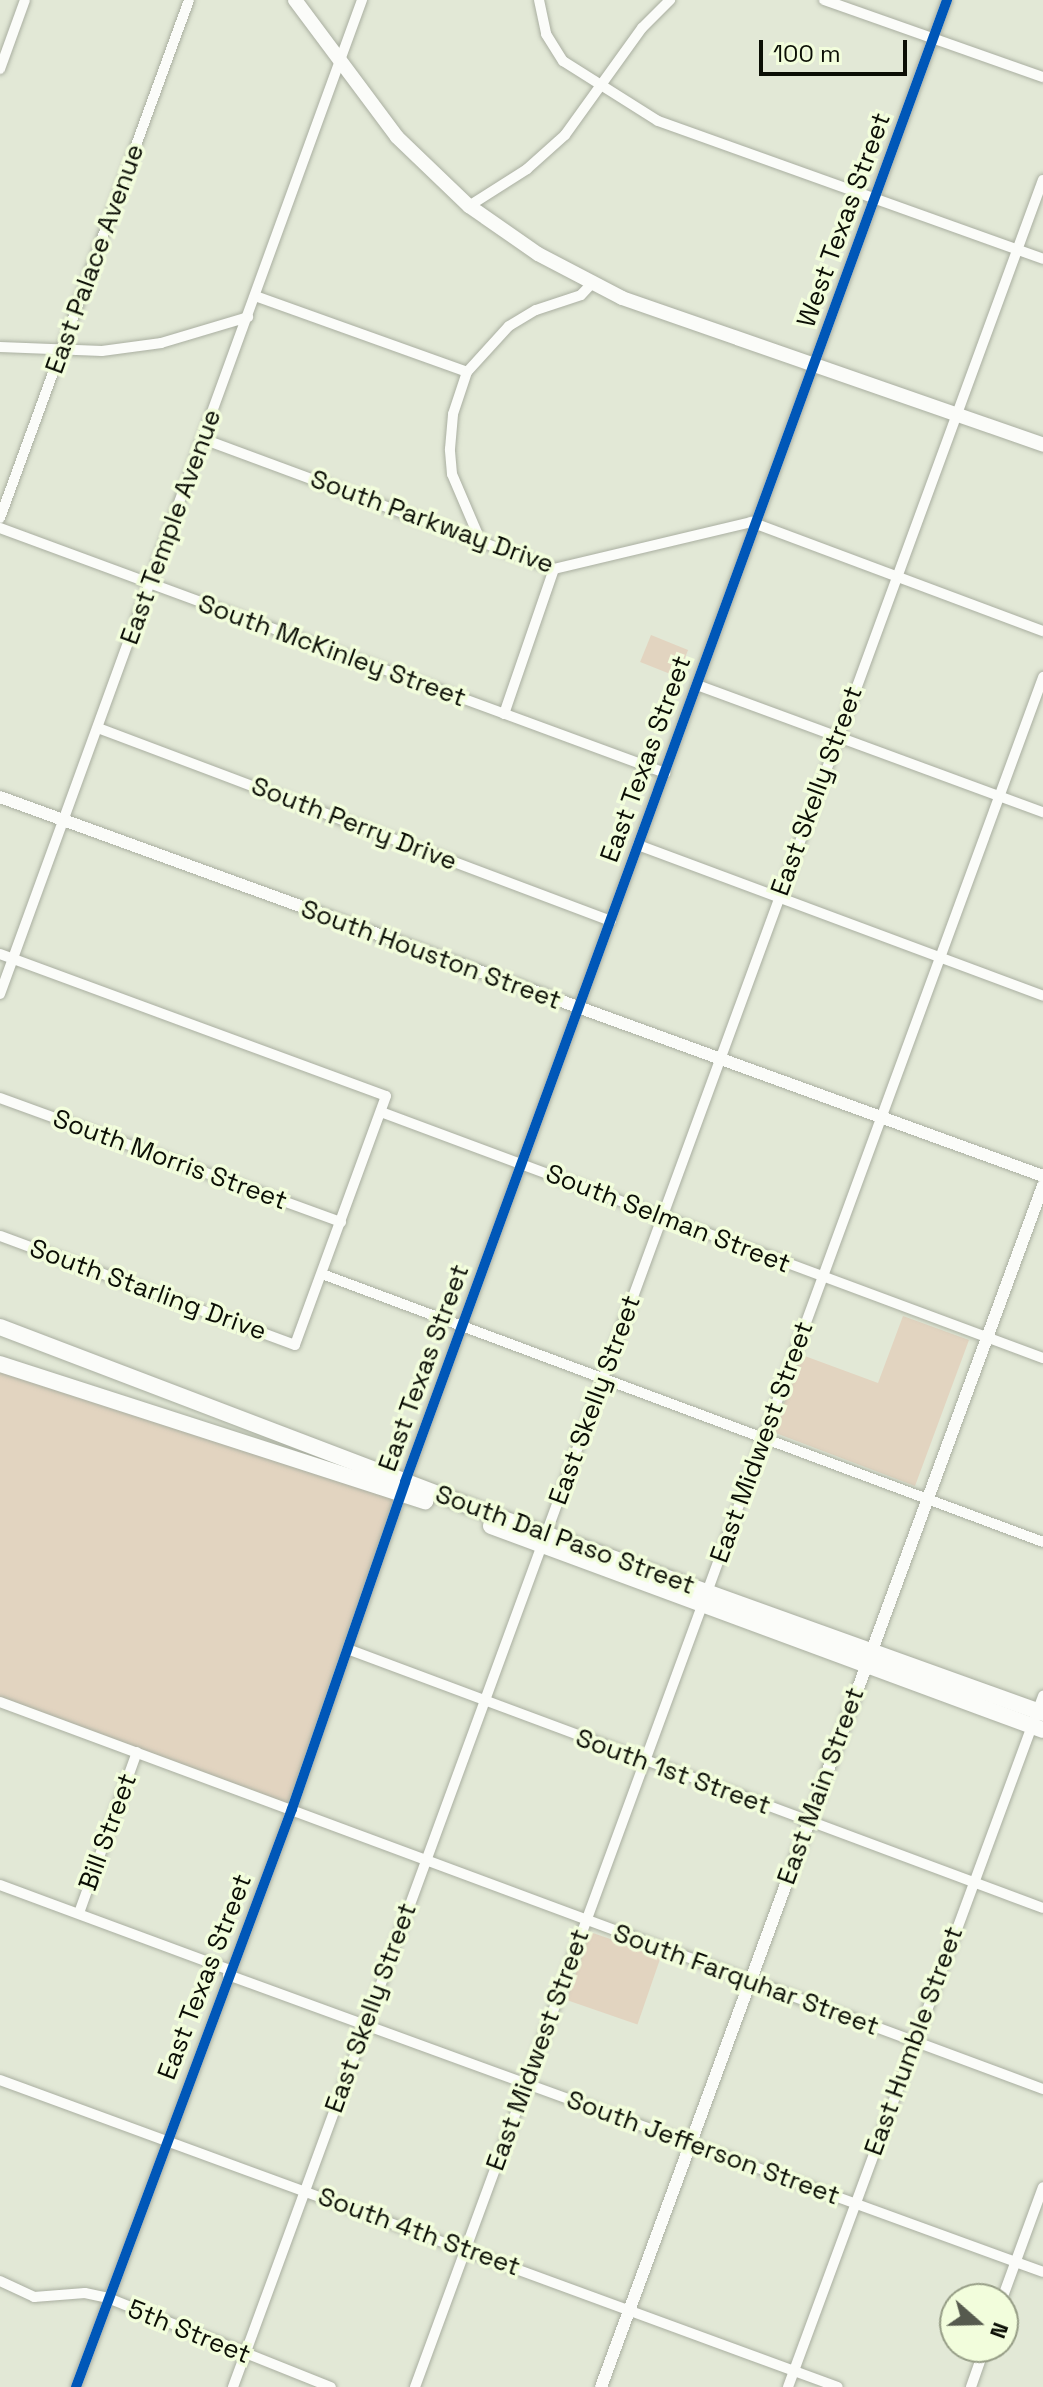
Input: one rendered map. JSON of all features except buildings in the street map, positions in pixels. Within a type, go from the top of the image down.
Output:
[{"type":"main road","points":[[295,0],[397,137],[469,206],[538,254],[592,283],[1043,445]]},
{"type":"main road","name":"South Dal Paso Street","points":[[0,1327],[404,1487],[868,1658],[1040,1715]]},
{"type":"main road","name":"South Dal Paso Street","points":[[0,1364],[404,1487]]},
{"type":"street","points":[[0,69],[25,0]]},
{"type":"street","name":"East Palace Avenue","points":[[0,518],[189,0]]},
{"type":"street","name":"East Temple Avenue","points":[[0,994],[362,0]]},
{"type":"street","points":[[539,0],[553,49],[574,72],[658,121],[874,202],[1043,259]]},
{"type":"street","points":[[469,206],[541,157],[600,89],[642,28],[670,0]]},
{"type":"street","points":[[824,0],[850,4],[933,38],[1043,77]]},
{"type":"street","name":"West Texas Street","points":[[816,364],[947,0]]},
{"type":"street","name":"East Skelly Street","points":[[233,2387],[1043,180]]},
{"type":"street","points":[[481,542],[452,474],[450,449],[453,414],[467,372],[509,326],[536,310],[581,295],[592,283]]},
{"type":"street","points":[[255,296],[467,372]]},
{"type":"street","points":[[0,347],[61,352],[161,343],[248,317]]},
{"type":"street","name":"East Texas Street","points":[[76,2387],[292,1809],[462,1327],[816,364]]},
{"type":"street","name":"South Parkway Drive","points":[[203,439],[554,569],[756,523]]},
{"type":"street","points":[[756,523],[1043,631]]},
{"type":"street","name":"South McKinley Street","points":[[0,528],[665,773]]},
{"type":"street","points":[[504,714],[554,569]]},
{"type":"street","name":"East Midwest Street","points":[[415,2387],[1043,677]]},
{"type":"street","points":[[697,685],[1043,812]]},
{"type":"street","name":"South Perry Drive","points":[[98,728],[611,921]]},
{"type":"street","name":"South Houston Street","points":[[0,797],[1043,1176]]},
{"type":"street","points":[[638,845],[1043,996]]},
{"type":"street","points":[[0,954],[386,1096],[322,1274],[1043,1542]]},
{"type":"street","name":"South Morris Street","points":[[0,1098],[341,1222]]},
{"type":"street","name":"South Selman Street","points":[[381,1112],[1043,1358]]},
{"type":"street","name":"East Main Street","points":[[601,2387],[1043,1186]]},
{"type":"street","name":"South Starling Drive","points":[[0,1236],[295,1345],[322,1274]]},
{"type":"street","name":"South 1st Street","points":[[350,1650],[1043,1908]]},
{"type":"street","name":"South Farquhar Street","points":[[0,1702],[1043,2089]]},
{"type":"street","name":"East Humble Street","points":[[788,2387],[973,1882],[1040,1715]]},
{"type":"street","name":"Bill Street","points":[[79,1913],[137,1752]]},
{"type":"street","name":"South Jefferson Street","points":[[0,1885],[364,2025],[1043,2272]]},
{"type":"street","name":"South 4th Street","points":[[0,2080],[167,2138],[466,2248],[628,2312],[838,2387]]},
{"type":"street","points":[[1008,2283],[1043,2187]]},
{"type":"street","name":"5th Street","points":[[0,2281],[34,2297],[85,2293],[108,2298],[244,2356],[331,2387]]},
{"type":"street","points":[[971,2387],[979,2363]]},
{"type":"shaded area","points":[[651,635],[688,650],[677,677],[640,662]]},
{"type":"shaded area","points":[[903,1316],[969,1340],[915,1486],[773,1432],[802,1355],[878,1383]]},
{"type":"shaded area","points":[[0,1364],[402,1492],[292,1809],[0,1702]]},
{"type":"shaded area","points":[[590,1932],[661,1956],[637,2024],[567,2000]]},
{"type":"cycle path","points":[[76,2387],[292,1809],[405,1482],[947,0]]}]
